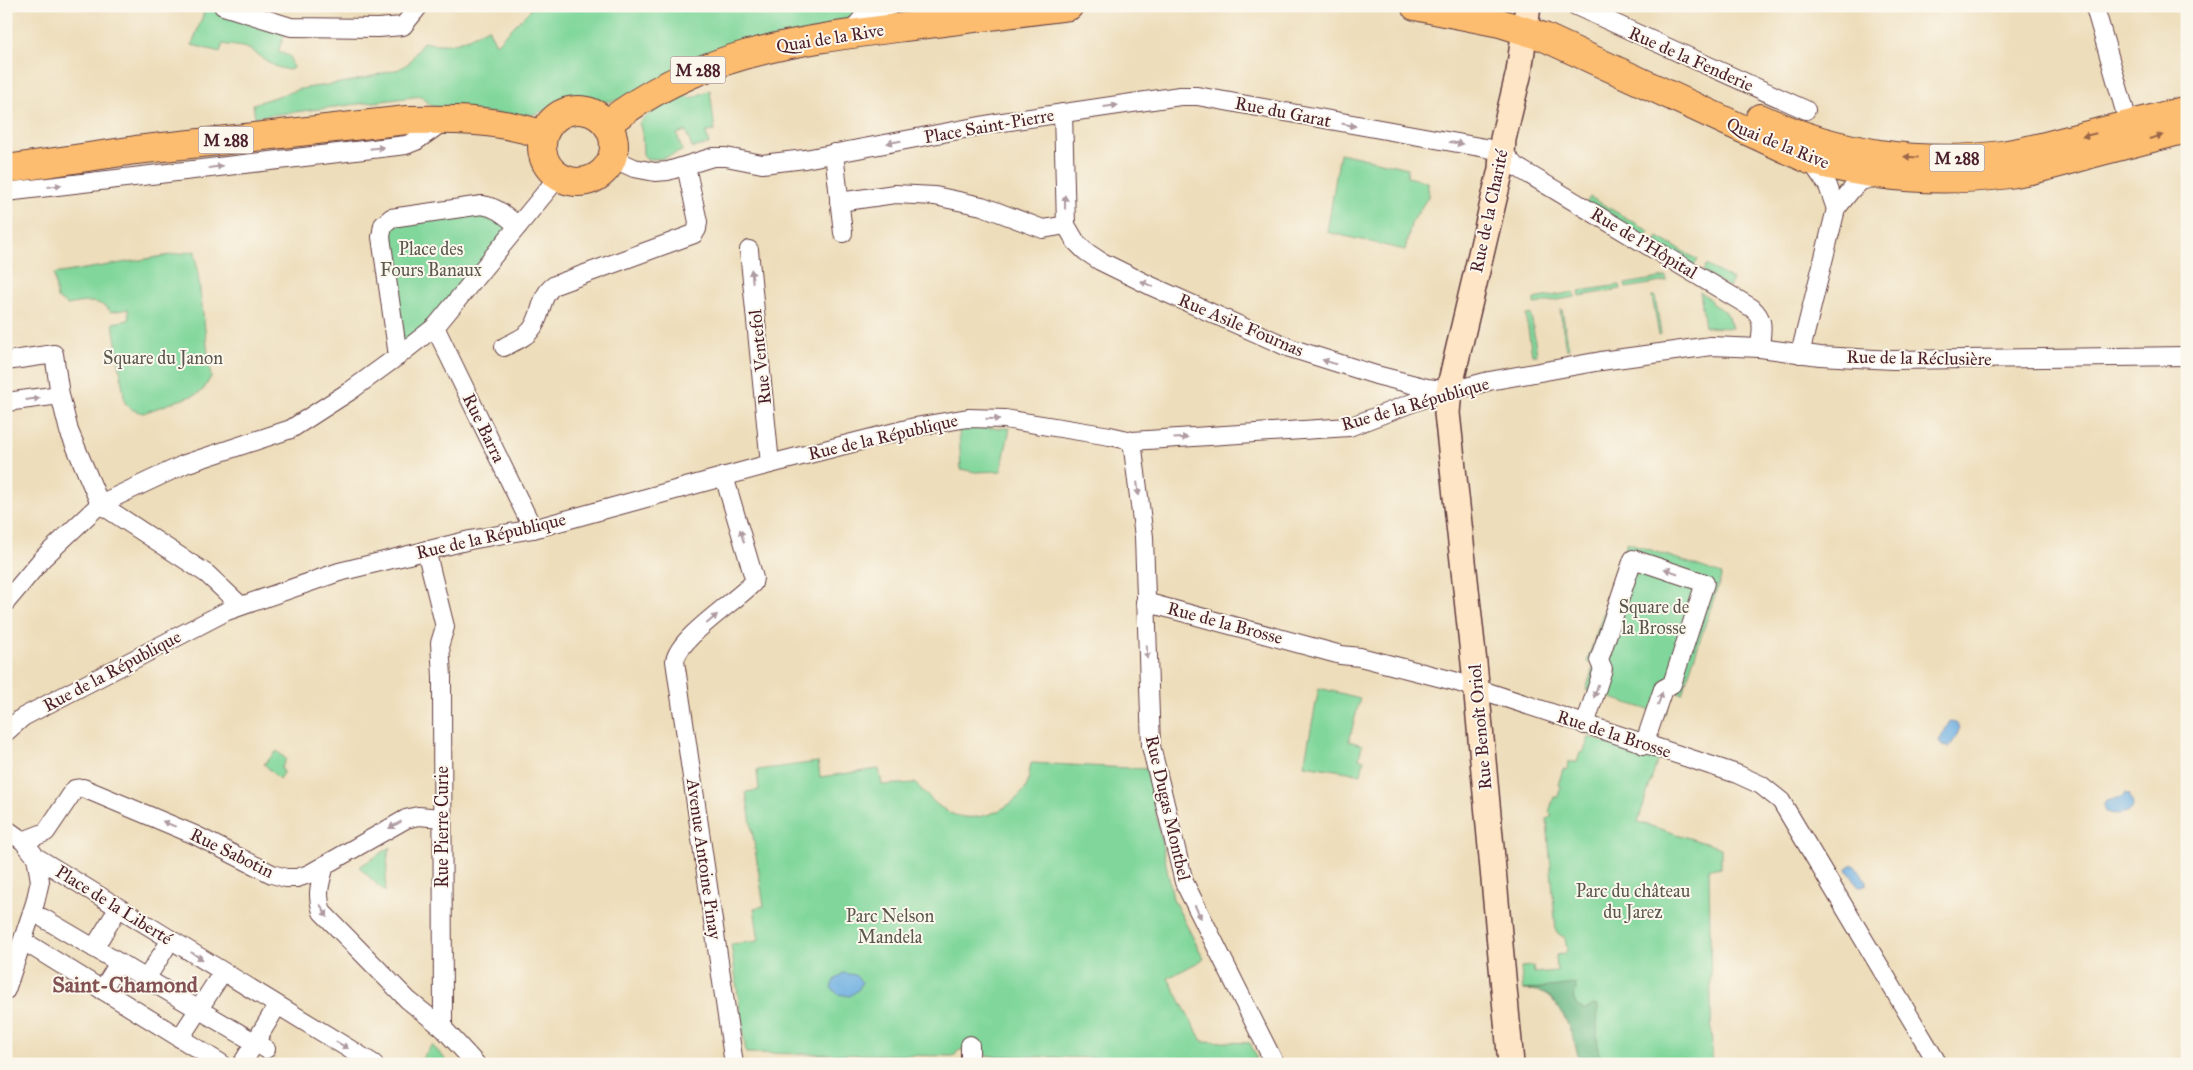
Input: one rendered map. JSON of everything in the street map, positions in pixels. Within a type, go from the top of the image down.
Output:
[{"type":"main road","name":"Quai de la Rive","points":[[607,124],[652,93],[718,62],[764,49],[851,33],[1069,6]]},
{"type":"main road","name":"Quai de la Rive","points":[[1415,6],[1484,19],[1521,14],[1585,37],[1777,126],[1835,145],[1871,153],[1908,158],[1940,159],[1995,156],[2032,149],[2187,110]]},
{"type":"main road","name":"Quai de la Rive","points":[[1521,14],[1544,37],[1810,160],[1845,170],[1878,176],[1956,178],[2010,174],[2058,164],[2187,129]]},
{"type":"main road","name":"Rue de la Charité","points":[[1449,390],[1498,182],[1503,139],[1518,72],[1521,14]]},
{"type":"main road","points":[[578,109],[589,111],[599,116],[607,124],[614,140],[612,158],[603,171],[590,180],[574,181],[559,176],[550,169],[544,159],[543,135],[548,125],[556,117],[566,111],[578,109]]},
{"type":"main road","name":"M 288","points":[[6,169],[136,150],[407,120],[447,119],[483,122],[543,135]]},
{"type":"main road","name":"Rue Benoît Oriol","points":[[1449,390],[1448,421],[1476,689],[1511,1064]]},
{"type":"street","points":[[224,6],[291,27],[378,28],[403,26],[419,6]]},
{"type":"street","points":[[851,33],[870,8],[890,6]]},
{"type":"street","name":"Rue de la Fenderie","points":[[1576,6],[1806,110]]},
{"type":"street","points":[[2096,11],[2129,125]]},
{"type":"street","name":"Rue du Garat","points":[[1063,113],[1180,96],[1197,96],[1398,134],[1502,151]]},
{"type":"street","name":"Place Saint-Pierre","points":[[612,158],[634,168],[655,172],[668,171],[714,157],[726,157],[762,164],[805,159],[834,152],[996,123],[1063,113],[1066,225]]},
{"type":"street","points":[[6,192],[406,145],[416,141],[447,119]]},
{"type":"street","name":"Rue de l'Hôpital","points":[[1502,151],[1516,166],[1692,270],[1707,282],[1745,304],[1760,316],[1762,322],[1760,348]]},
{"type":"street","points":[[834,152],[843,233]]},
{"type":"street","points":[[1810,160],[1828,186],[1836,209]]},
{"type":"street","points":[[504,347],[531,331],[538,319],[546,293],[555,285],[694,234],[698,222],[686,166]]},
{"type":"street","points":[[6,602],[42,559],[100,504],[185,464],[291,429],[350,391],[435,328],[559,176]]},
{"type":"street","points":[[1800,354],[1836,209],[1861,181],[1878,176]]},
{"type":"street","points":[[839,202],[895,194],[935,196],[982,206],[1042,229],[1066,225]]},
{"type":"street","points":[[398,356],[381,237],[383,225],[390,218],[482,205],[498,210],[518,226]]},
{"type":"street","name":"Rue Asile Fournas","points":[[1066,225],[1076,242],[1085,251],[1110,266],[1290,348],[1376,375],[1428,388],[1449,390]]},
{"type":"street","name":"Rue Ventefol","points":[[749,250],[770,464]]},
{"type":"street","name":"Rue Barra","points":[[435,328],[533,529]]},
{"type":"street","name":"Rue de la République","points":[[6,732],[23,717],[240,605],[339,572],[426,550],[533,529],[724,476],[915,427],[968,418],[1012,420],[1132,441],[1349,427],[1449,390],[1550,369],[1676,349],[1711,346],[1760,348],[1800,354]]},
{"type":"street","points":[[6,361],[54,354],[60,395],[69,431],[100,504],[207,574],[240,605]]},
{"type":"street","name":"Rue de la Réclusière","points":[[1800,354],[1893,360],[2187,356]]},
{"type":"street","points":[[6,402],[60,395]]},
{"type":"street","name":"Rue Dugas Montbel","points":[[1132,441],[1144,537],[1151,746],[1184,882],[1276,1064]]},
{"type":"street","name":"Avenue Antoine Pinay","points":[[724,476],[754,578],[753,583],[686,641],[675,661],[734,1064]]},
{"type":"street","name":"Rue Pierre Curie","points":[[426,550],[444,627],[440,647],[442,677],[443,1028]]},
{"type":"street","points":[[1585,725],[1603,670],[1599,660],[1634,559],[1705,583],[1672,684],[1663,689],[1644,745]]},
{"type":"street","name":"Rue de la Brosse","points":[[1145,602],[1476,689],[1738,774],[1761,784],[1781,801],[1938,1064]]},
{"type":"street","name":"Rue Sabotin","points":[[23,840],[46,832],[69,795],[75,789],[83,788],[195,835],[272,874],[286,878],[297,878],[326,865]]},
{"type":"street","points":[[442,818],[418,816],[406,819],[326,865],[318,889],[318,900],[322,912],[408,1000],[443,1028],[476,1064]]},
{"type":"street","points":[[6,829],[23,840],[36,857]]},
{"type":"street","name":"Place de la Liberté","points":[[6,990],[35,903],[40,881],[36,857]]},
{"type":"street","name":"Place de la Liberté","points":[[36,857],[309,1026],[374,1064]]},
{"type":"street","points":[[94,948],[113,917]]},
{"type":"street","points":[[43,918],[261,1045]]},
{"type":"street","points":[[34,947],[222,1064]]},
{"type":"street","points":[[146,978],[165,949]]},
{"type":"street","points":[[102,990],[119,963]]},
{"type":"street","points":[[180,1038],[217,981]]},
{"type":"street","points":[[242,1064],[261,1045],[274,1010]]},
{"type":"street","points":[[970,1045],[970,1064]]},
{"type":"green space","points":[[859,6],[861,8],[840,25],[752,43],[743,38],[674,64],[674,72],[618,100],[567,99],[530,115],[436,110],[421,96],[255,117],[253,104],[300,89],[353,81],[399,69],[409,63],[423,42],[450,44],[472,37],[488,28],[496,44],[533,7]]},
{"type":"green space","points":[[206,7],[285,33],[278,52],[290,56],[293,68],[289,70],[278,67],[243,47],[223,44],[220,52],[192,45]]},
{"type":"green space","points":[[710,90],[715,131],[706,132],[709,144],[692,148],[686,131],[677,134],[682,151],[664,158],[647,160],[643,155],[642,132],[639,123],[655,109],[682,94],[691,98]]},
{"type":"green space","points":[[1340,153],[1408,168],[1407,177],[1427,182],[1429,195],[1411,224],[1405,250],[1327,232]]},
{"type":"green space","points":[[1590,197],[1649,231],[1645,238],[1586,204]]},
{"type":"green space","name":"Place des Fours Banaux","points":[[482,205],[518,226],[398,356],[381,237],[391,218]]},
{"type":"green space","points":[[1658,237],[1698,260],[1694,266],[1654,244]]},
{"type":"green space","name":"Square du Janon","points":[[195,251],[211,377],[203,390],[197,394],[143,413],[133,410],[125,403],[113,323],[129,320],[128,309],[111,312],[101,305],[91,302],[67,305],[57,298],[54,274]]},
{"type":"green space","points":[[1706,265],[1733,280],[1729,287],[1703,272]]},
{"type":"green space","points":[[1666,277],[1667,281],[1626,288],[1625,284]]},
{"type":"green space","points":[[1620,285],[1621,289],[1580,296],[1579,291]]},
{"type":"green space","points":[[1574,292],[1575,297],[1534,304],[1534,299]]},
{"type":"green space","points":[[1700,292],[1709,298],[1712,304],[1726,312],[1732,328],[1705,327]]},
{"type":"green space","points":[[1652,296],[1655,296],[1661,334],[1659,335]]},
{"type":"green space","points":[[1560,310],[1562,310],[1569,349],[1566,349]]},
{"type":"green space","points":[[1531,314],[1537,355],[1532,355],[1526,315]]},
{"type":"green space","points":[[1010,428],[1001,471],[975,472],[961,469],[959,429]]},
{"type":"green space","name":"Square de la Brosse","points":[[1627,542],[1722,574],[1682,694],[1673,691],[1665,715],[1586,690],[1594,665],[1587,662]]},
{"type":"green space","points":[[1319,688],[1360,698],[1349,741],[1362,745],[1359,758],[1364,760],[1361,774],[1304,765]]},
{"type":"green space","name":"Parc du château du Jarez","points":[[1589,737],[1658,759],[1638,822],[1721,848],[1721,867],[1709,869],[1712,1064],[1580,1064],[1576,1046],[1564,1016],[1558,1007],[1546,994],[1535,990],[1523,990],[1521,967],[1533,966],[1534,973],[1557,971],[1556,955],[1564,954],[1567,950],[1565,938],[1556,932],[1547,819],[1552,816],[1549,812],[1554,797],[1558,797],[1561,786],[1558,785],[1563,769],[1567,770],[1568,762],[1577,762],[1580,753],[1584,751]]},
{"type":"green space","points":[[277,751],[286,759],[281,769],[284,771],[279,779],[264,764]]},
{"type":"green space","name":"Parc Nelson Mandela","points":[[818,762],[820,777],[879,769],[882,785],[915,783],[940,807],[950,813],[970,817],[991,814],[1010,804],[1018,797],[1025,789],[1031,763],[1147,769],[1173,899],[1204,959],[1168,978],[1202,1041],[1250,1043],[1257,1058],[1251,1061],[987,1056],[979,1050],[959,1050],[954,1056],[746,1053],[731,944],[759,941],[754,908],[764,906],[746,792],[759,790],[757,770]]},
{"type":"green space","points":[[391,847],[388,855],[385,892],[359,867]]},
{"type":"green space","points":[[1575,984],[1576,990],[1573,997],[1577,1006],[1585,1010],[1594,1005],[1598,1006],[1597,1036],[1600,1064],[1580,1064],[1576,1046],[1564,1016],[1558,1007],[1546,994],[1535,990],[1523,990]]},
{"type":"green space","points":[[432,1045],[450,1064],[418,1064]]},
{"type":"water","points":[[1950,721],[1956,722],[1960,727],[1949,747],[1942,746],[1939,741]]},
{"type":"water","points":[[2125,793],[2129,794],[2133,802],[2132,808],[2129,811],[2116,814],[2105,811],[2104,804],[2106,801],[2124,796]]},
{"type":"water","points":[[1853,864],[1867,881],[1867,885],[1859,887],[1848,871],[1847,868]]},
{"type":"water","points":[[843,973],[855,975],[862,982],[859,989],[850,996],[838,994],[831,988],[834,980]]},
{"type":"district","name":"Saint-Chamond","points":[[125,984]]}]
